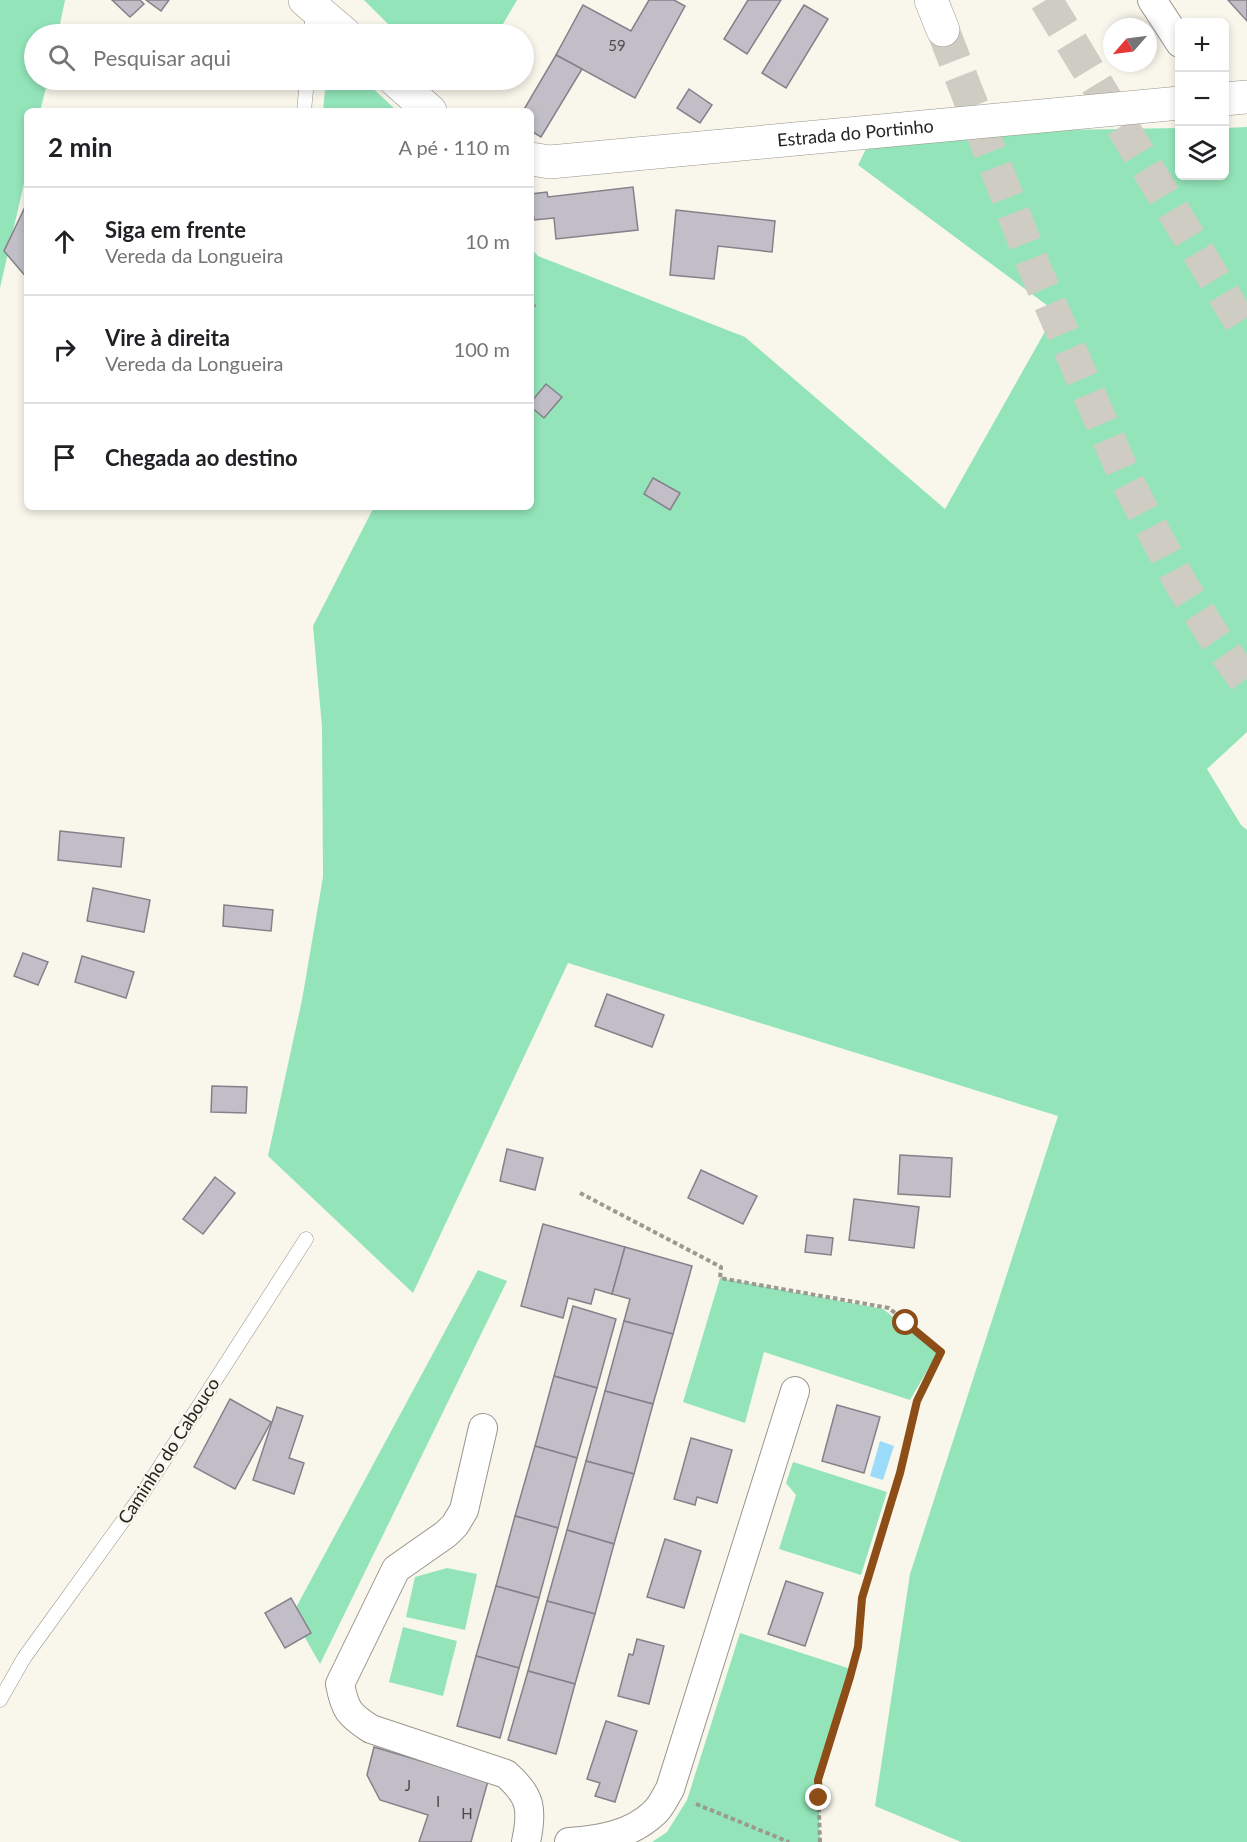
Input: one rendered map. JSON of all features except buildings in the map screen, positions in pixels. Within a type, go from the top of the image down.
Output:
[{"type":"main road","points":[[931,0],[943,30]]},
{"type":"main road","points":[[310,14],[328,24]]},
{"type":"main road","points":[[406,90],[427,108]]},
{"type":"main road","points":[[1229,99],[1247,97]]},
{"type":"main road","name":"Estrada do Portinho","points":[[534,159],[550,162],[1175,103]]},
{"type":"street","points":[[1152,0],[1175,37]]},
{"type":"street","points":[[569,1842],[596,1840],[619,1834],[639,1825],[656,1812],[670,1789],[795,1391]]},
{"type":"street","points":[[483,1428],[464,1510],[446,1534],[396,1569],[340,1684],[343,1702],[353,1717],[371,1730],[506,1774],[521,1787],[529,1806],[529,1828],[525,1842]]},
{"type":"lane","points":[[304,108],[306,90]]},
{"type":"lane","name":"Caminho do Cabouco","points":[[0,1700],[24,1658],[141,1496],[306,1239]]},
{"type":"path","points":[[580,1192],[722,1267],[720,1278],[889,1308],[941,1352],[917,1401],[900,1473],[862,1598],[858,1647],[818,1780],[820,1842]]},
{"type":"path","points":[[687,1800],[789,1842]]},
{"type":"green space","points":[[0,0],[65,0],[60,24],[24,24],[24,90],[45,90],[41,108],[24,108],[24,183],[0,288]]},
{"type":"green space","points":[[364,0],[517,0],[503,24],[388,24]]},
{"type":"green space","points":[[325,90],[375,90],[394,108],[323,108]]},
{"type":"green space","points":[[1247,127],[1247,732],[1207,769],[1241,825],[1247,830],[1247,1842],[961,1842],[875,1806],[910,1574],[1058,1116],[568,963],[413,1293],[268,1156],[302,1000],[323,877],[322,727],[313,626],[372,510],[534,510],[534,251],[538,256],[745,337],[945,509],[1056,312],[858,165],[874,133],[1175,128],[1175,180],[1229,180],[1229,128]]},
{"type":"green space","points":[[478,1270],[507,1281],[320,1664],[292,1615]]},
{"type":"green space","points":[[720,1278],[883,1309],[938,1352],[910,1400],[764,1352],[745,1423],[683,1402]]},
{"type":"green space","points":[[793,1462],[887,1492],[861,1575],[779,1549],[796,1495],[786,1483]]},
{"type":"green space","points":[[447,1568],[477,1574],[465,1630],[406,1617],[415,1577]]},
{"type":"green space","points":[[403,1627],[457,1641],[443,1696],[389,1682]]},
{"type":"green space","points":[[740,1633],[851,1669],[818,1780],[820,1842],[652,1842],[667,1832],[687,1800]]},
{"type":"water","points":[[880,1441],[894,1446],[883,1480],[870,1476]]},
{"type":"tunnel","points":[[1046,0],[1247,333]]},
{"type":"tunnel","points":[[943,30],[1035,269],[1126,479],[1181,584],[1247,683]]},
{"type":"route","points":[[819,1798],[818,1780],[858,1647],[862,1598],[900,1473],[917,1401],[941,1352],[906,1323]]}]
